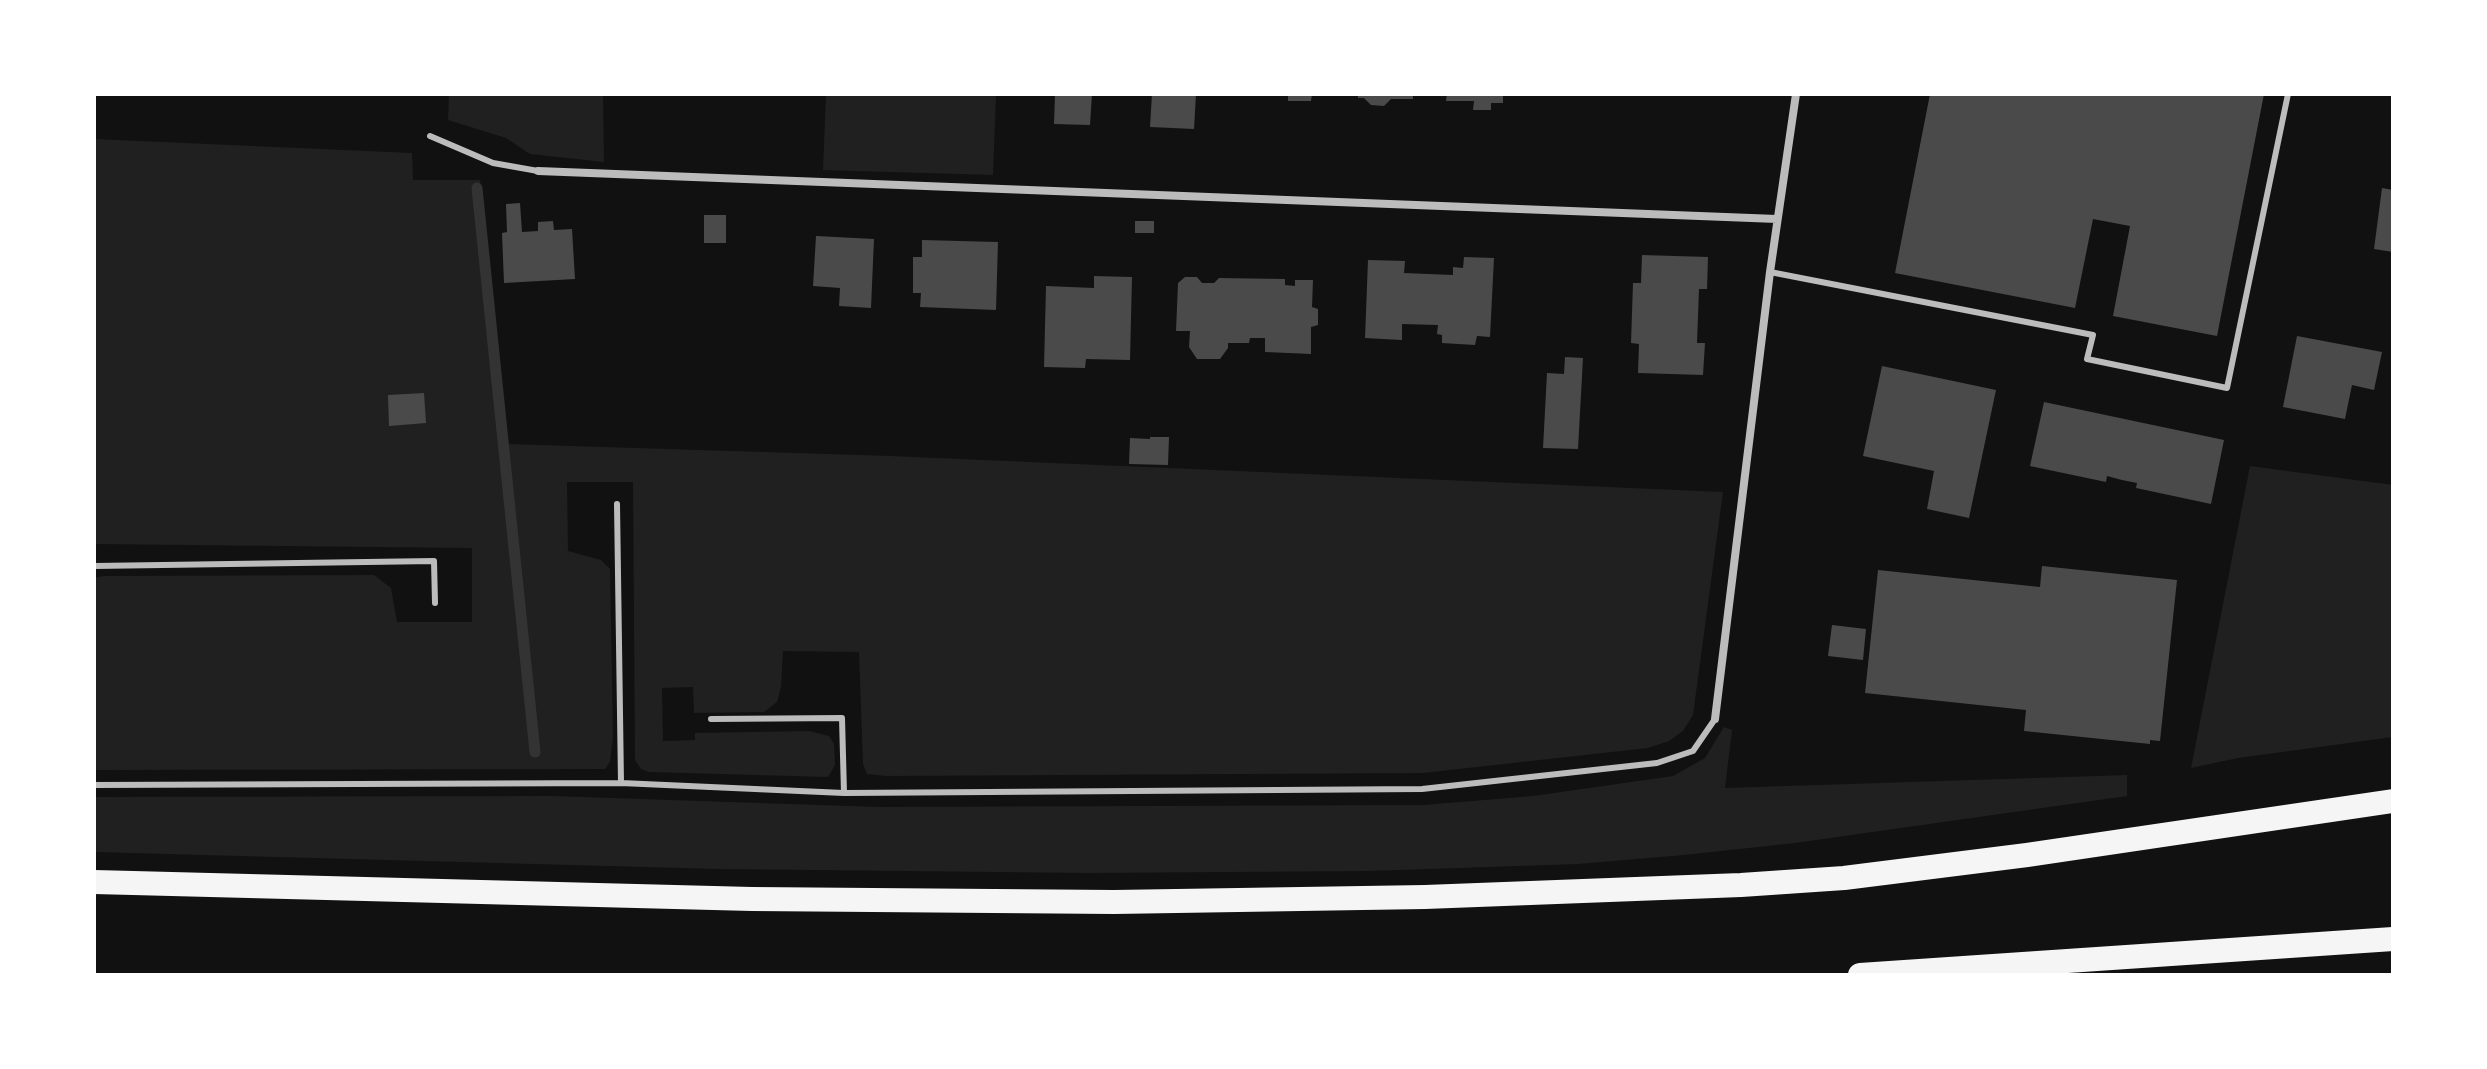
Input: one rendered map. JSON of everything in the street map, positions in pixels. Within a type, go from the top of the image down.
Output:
[{"type":"highway","points":[[94,882],[783,899],[1129,902],[1425,897],[1844,878],[2027,855],[2393,801]]},
{"type":"highway","points":[[1860,975],[2393,939]]},
{"type":"street","points":[[1715,719],[1770,272],[1796,94]]},
{"type":"street","points":[[538,171],[1777,219]]},
{"type":"lane","points":[[1770,272],[2093,335],[2087,359],[2227,388],[2288,94]]},
{"type":"lane","points":[[430,136],[493,163],[538,171]]},
{"type":"lane","points":[[617,504],[621,783]]},
{"type":"lane","points":[[94,566],[434,561],[435,603]]},
{"type":"lane","points":[[711,719],[842,718],[844,793]]},
{"type":"lane","points":[[94,785],[621,783],[844,793],[1422,789],[1657,763],[1693,751],[1715,719]]},
{"type":"shaded area","points":[[449,94],[603,94],[604,162],[530,154],[506,138],[448,120]]},
{"type":"shaded area","points":[[826,94],[996,94],[993,175],[823,170]]},
{"type":"shaded area","points":[[94,139],[412,153],[413,180],[480,180],[507,444],[891,456],[1723,492],[1693,715],[1683,731],[1669,741],[1648,748],[1423,773],[886,776],[867,774],[863,764],[859,652],[783,651],[777,702],[764,712],[694,713],[693,687],[662,688],[663,741],[695,740],[695,733],[809,731],[829,736],[834,744],[835,765],[828,777],[649,772],[641,769],[635,760],[633,482],[567,482],[568,551],[601,560],[610,569],[613,737],[610,762],[605,769],[94,770],[94,578],[374,575],[391,588],[397,622],[472,622],[472,548],[94,544]]},
{"type":"shaded area","points":[[2250,466],[2393,485],[2393,737],[2238,758],[2191,768]]},
{"type":"shaded area","points":[[1724,727],[1732,730],[1725,788],[2127,775],[2127,796],[1795,843],[1684,855],[1578,864],[1369,871],[1089,873],[718,869],[94,852],[94,797],[553,796],[879,807],[1423,805],[1533,796],[1673,776],[1705,758]]},
{"type":"building","points":[[1055,94],[1092,94],[1090,125],[1054,124]]},
{"type":"building","points":[[1152,94],[1196,94],[1194,129],[1150,127]]},
{"type":"building","points":[[1288,94],[1312,94],[1311,101],[1288,101]]},
{"type":"building","points":[[1358,94],[1413,94],[1413,99],[1391,99],[1384,106],[1371,105],[1364,98],[1358,98]]},
{"type":"building","points":[[1447,94],[1503,94],[1503,103],[1491,103],[1491,110],[1473,110],[1474,101],[1446,101]]},
{"type":"building","points":[[1930,94],[2264,94],[2217,336],[2113,316],[2130,226],[2093,219],[2075,308],[1895,273]]},
{"type":"building","points":[[2382,188],[2393,190],[2393,252],[2374,249]]},
{"type":"building","points":[[520,203],[522,232],[538,231],[538,222],[553,221],[554,230],[572,229],[575,279],[504,283],[502,233],[507,232],[506,204]]},
{"type":"building","points":[[704,215],[726,215],[726,243],[704,243]]},
{"type":"building","points":[[1135,221],[1154,221],[1154,233],[1135,233]]},
{"type":"building","points":[[816,236],[874,239],[871,308],[839,306],[840,288],[813,286]]},
{"type":"building","points":[[922,240],[998,242],[996,310],[920,307],[921,293],[913,293],[913,257],[922,257]]},
{"type":"building","points":[[1642,255],[1708,257],[1707,289],[1699,289],[1697,343],[1705,343],[1703,375],[1638,373],[1639,344],[1631,343],[1633,283],[1641,283]]},
{"type":"building","points":[[1464,257],[1494,258],[1490,337],[1477,336],[1475,345],[1442,343],[1442,335],[1437,334],[1438,325],[1402,324],[1402,340],[1365,338],[1368,260],[1405,261],[1404,273],[1453,275],[1453,267],[1463,268]]},
{"type":"building","points":[[1094,276],[1132,277],[1130,360],[1086,359],[1085,368],[1044,367],[1046,286],[1094,288]]},
{"type":"building","points":[[1185,277],[1197,277],[1202,283],[1214,283],[1219,278],[1285,279],[1285,285],[1295,286],[1295,280],[1313,280],[1312,307],[1318,309],[1318,325],[1311,327],[1311,354],[1265,352],[1265,338],[1250,338],[1249,343],[1228,343],[1220,359],[1197,359],[1189,347],[1190,331],[1176,331],[1178,283]]},
{"type":"building","points":[[2297,336],[2382,352],[2374,390],[2352,385],[2345,419],[2283,407]]},
{"type":"building","points":[[1565,357],[1583,358],[1578,449],[1543,448],[1547,373],[1564,374]]},
{"type":"building","points":[[1882,366],[1996,390],[1969,518],[1927,509],[1934,471],[1863,456]]},
{"type":"building","points":[[424,393],[426,423],[389,426],[388,395]]},
{"type":"building","points":[[2044,402],[2224,440],[2211,504],[2136,488],[2137,483],[2107,476],[2106,482],[2030,466]]},
{"type":"building","points":[[1169,437],[1168,465],[1129,464],[1130,438]]},
{"type":"building","points":[[2042,566],[2177,580],[2160,741],[2150,740],[2150,744],[2024,731],[2026,710],[1865,693],[1878,570],[2040,587]]},
{"type":"building","points":[[1832,625],[1866,629],[1863,660],[1828,656]]},
{"type":"waterway","points":[[477,188],[535,752]]}]
